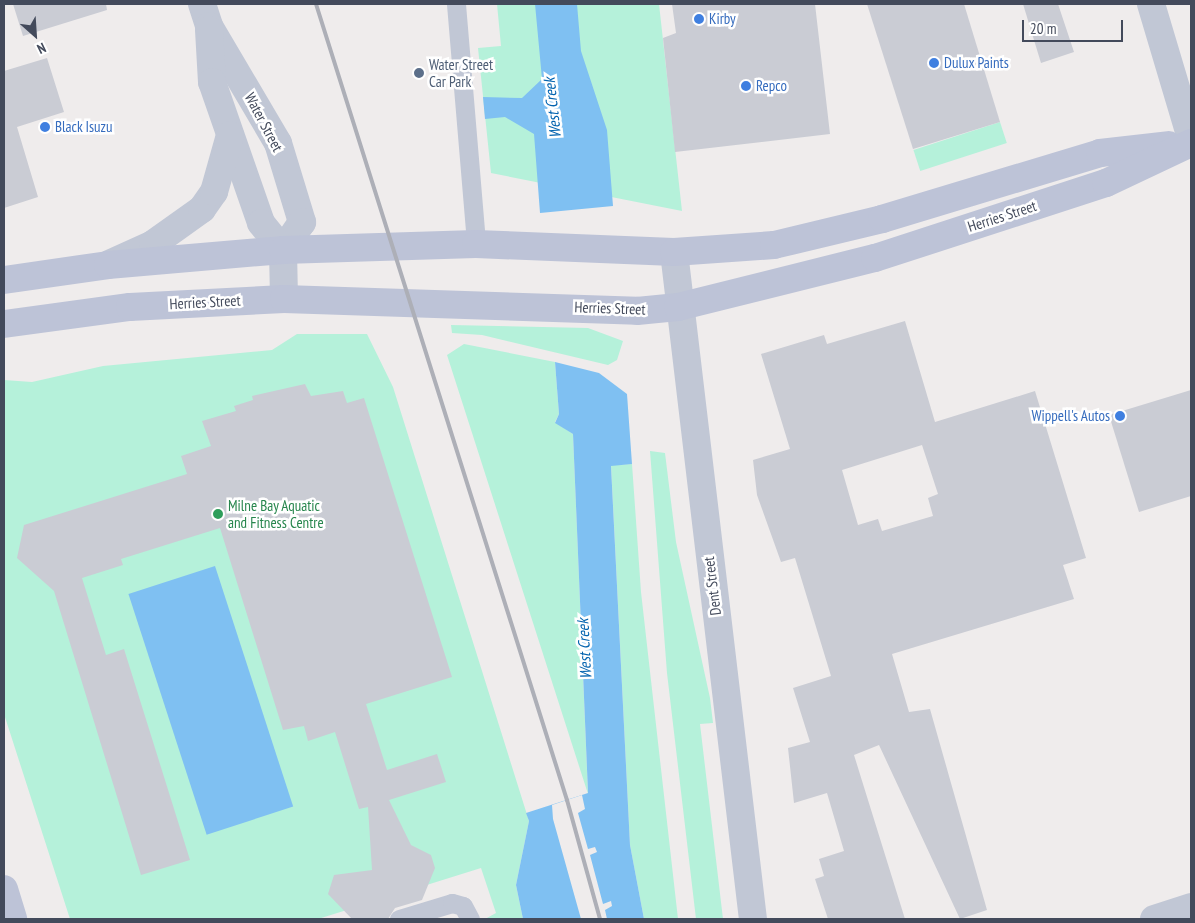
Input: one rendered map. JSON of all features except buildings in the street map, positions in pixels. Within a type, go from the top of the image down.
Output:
[{"type":"main road","name":"Herries Street","points":[[4,280],[108,265],[284,250],[476,244],[674,252],[774,245],[882,219],[1100,153],[1191,143]]},
{"type":"main road","name":"Herries Street","points":[[4,324],[130,307],[284,299],[637,311],[678,307],[875,258],[1106,183],[1191,143]]},
{"type":"main road","points":[[4,889],[13,919]]},
{"type":"street","points":[[1151,4],[1191,138]]},
{"type":"street","name":"Water Street","points":[[205,15],[278,143],[302,222],[284,250],[260,223],[212,82],[205,15]]},
{"type":"street","points":[[108,265],[153,244],[202,209],[214,192],[230,135]]},
{"type":"street","points":[[284,250],[284,299]]},
{"type":"street","name":"Dent Street","points":[[674,252],[678,307],[753,919]]},
{"type":"street","points":[[1154,919],[1191,908]]},
{"type":"lane","points":[[456,4],[476,244]]},
{"type":"lane","points":[[399,919],[452,902],[463,906],[470,919]]},
{"type":"green space","points":[[497,4],[659,4],[682,211],[491,173],[478,48],[501,46]]},
{"type":"green space","points":[[1000,122],[1007,143],[920,171],[913,150]]},
{"type":"green space","points":[[451,325],[588,328],[623,341],[617,360],[608,365],[482,335],[452,333]]},
{"type":"green space","name":"Milne Bay Aquatic and Fitness Centre","points":[[297,334],[367,334],[393,387],[529,821],[516,885],[523,919],[485,919],[496,913],[481,868],[318,919],[70,919],[4,714],[4,380],[32,382],[103,366],[272,350]]},
{"type":"green space","points":[[464,344],[555,362],[559,414],[555,422],[573,434],[588,794],[447,355]]},
{"type":"green space","points":[[650,451],[665,453],[676,542],[710,698],[713,723],[700,724],[723,919],[696,919],[667,673]]},
{"type":"green space","points":[[632,464],[641,592],[678,919],[644,919],[630,845],[611,465]]},
{"type":"water","name":"West Creek","points":[[535,4],[577,4],[581,51],[607,130],[613,206],[540,213],[534,134],[505,117],[485,119],[483,97],[522,98],[542,79]]},
{"type":"water","name":"West Creek","points":[[555,362],[599,373],[627,394],[632,464],[611,466],[630,845],[644,919],[523,919],[516,885],[529,821],[526,813],[588,793],[573,434],[555,423],[559,414]]},
{"type":"water","points":[[215,566],[293,807],[207,835],[128,594]]},
{"type":"pier","points":[[582,795],[585,809],[578,813],[588,849],[595,847],[597,852],[590,855],[603,904],[611,901],[612,906],[605,910],[607,919],[581,919],[553,819],[552,805]]},
{"type":"railway","points":[[316,4],[567,800],[600,919]]},
{"type":"place","name":"Kirby","points":[[699,19]]},
{"type":"place","name":"Dulux Paints","points":[[934,63]]},
{"type":"place","name":"Water Street Car Park","points":[[419,73]]},
{"type":"place","name":"Repco","points":[[746,86]]},
{"type":"place","name":"Black Isuzu","points":[[45,127]]},
{"type":"place","name":"Wippell's Autos","points":[[1120,416]]},
{"type":"place","name":"Milne Bay Aquatic and Fitness Centre","points":[[218,514]]}]
